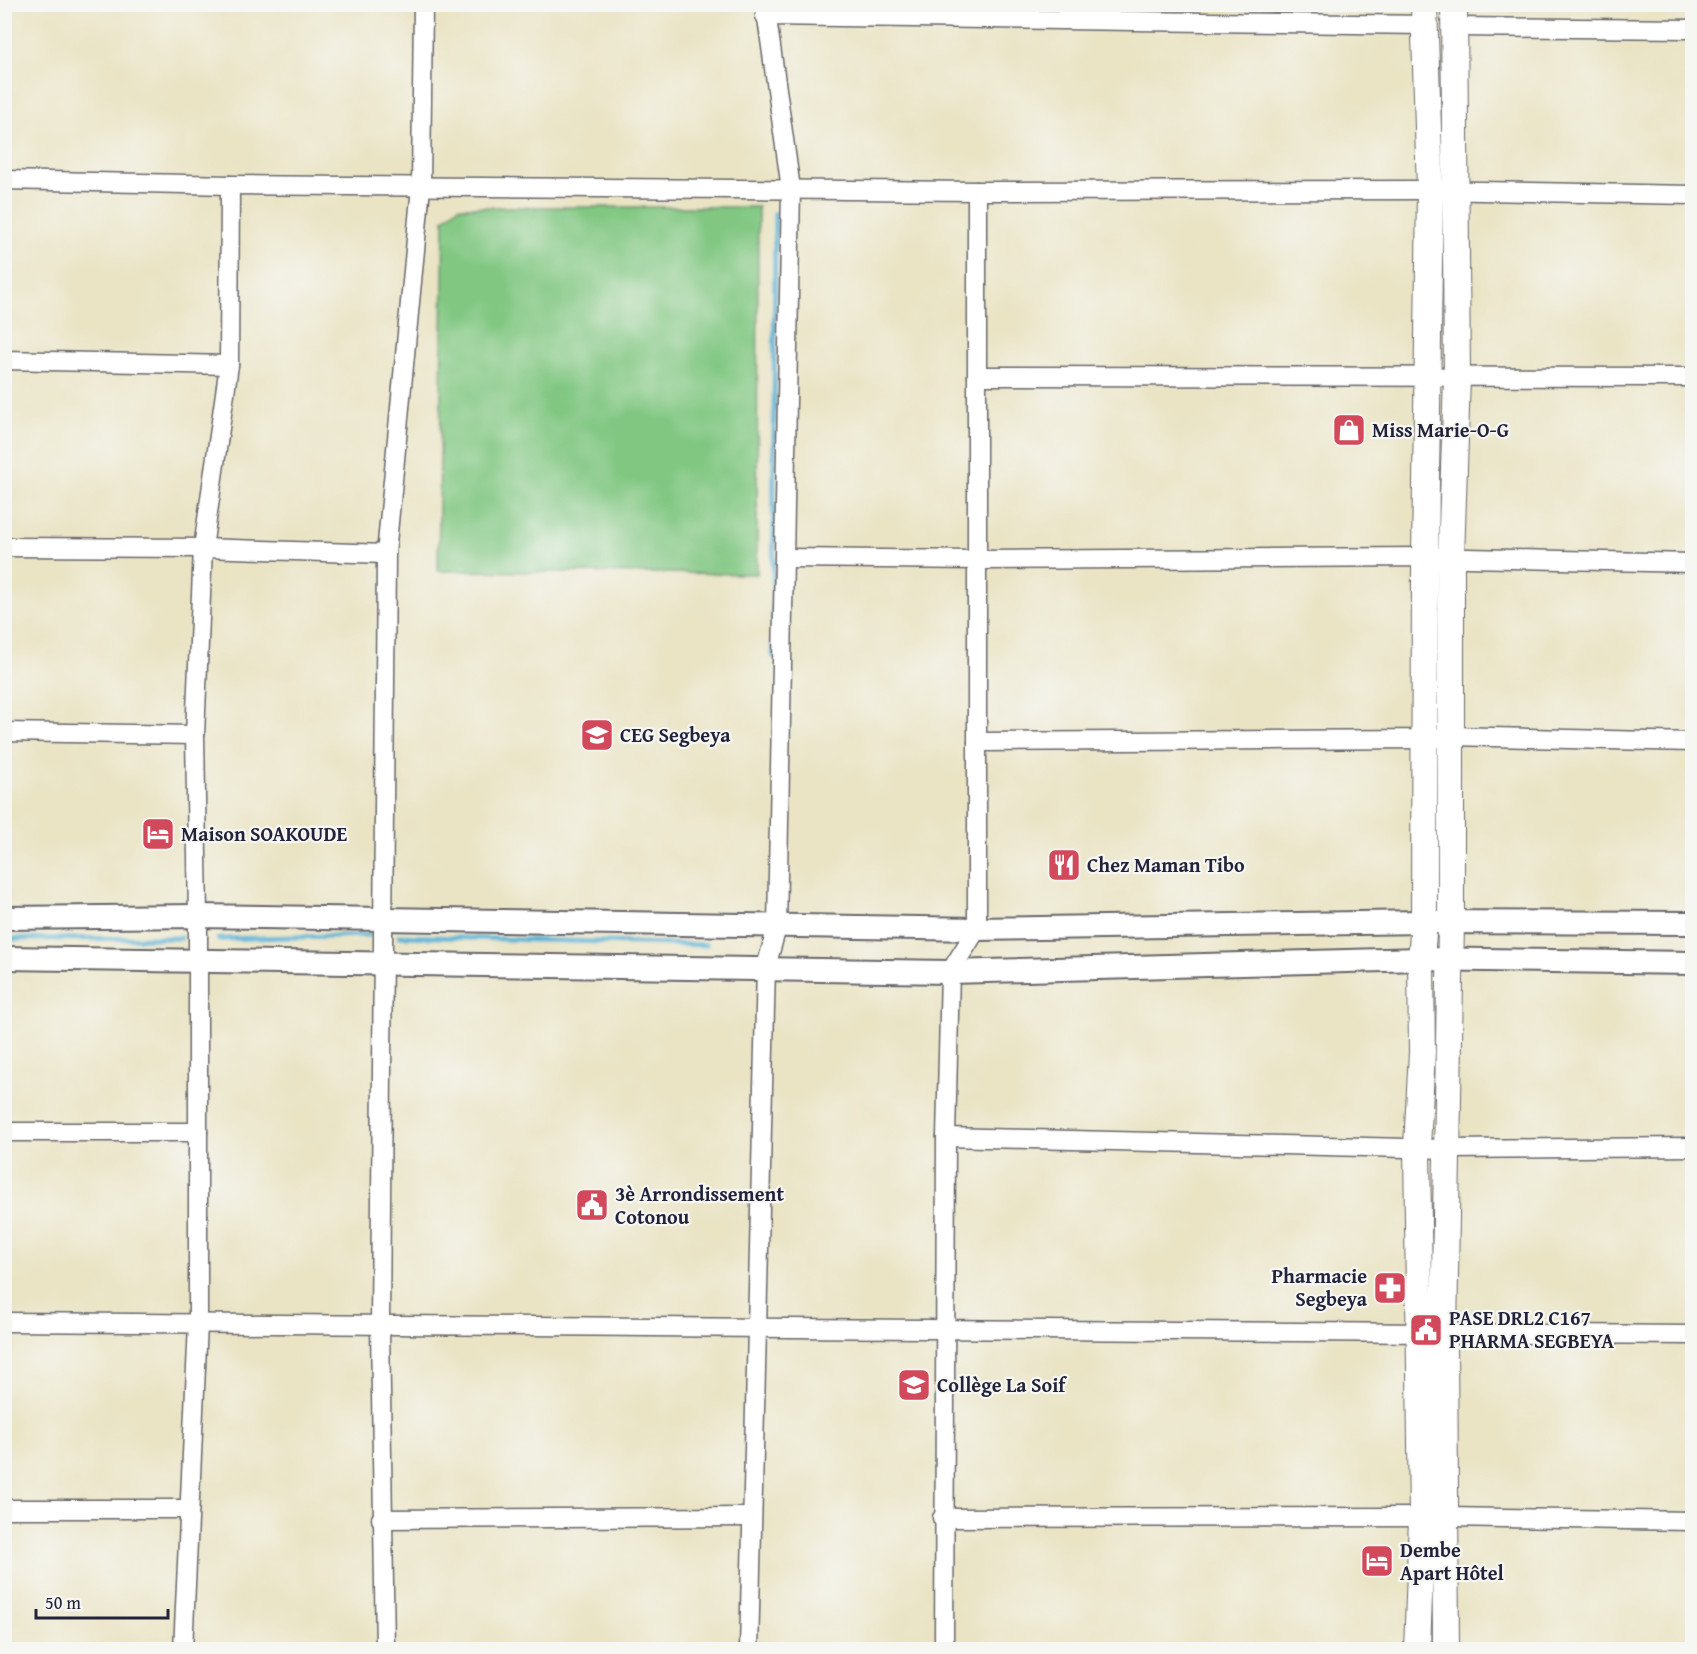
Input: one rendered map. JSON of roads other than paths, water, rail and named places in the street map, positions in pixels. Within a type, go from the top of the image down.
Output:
[{"type":"main road","points":[[1424,15],[1430,190],[1425,557],[1424,922],[1421,959],[1422,1052],[1417,1147],[1431,1334],[1435,1518],[1446,1650]]},
{"type":"main road","points":[[1431,1334],[1448,1149],[1451,922],[1451,558],[1457,378],[1454,16]]},
{"type":"main road","points":[[1417,1650],[1435,1518]]},
{"type":"street","points":[[385,1650],[381,1519],[380,1327],[385,963],[386,554],[421,187],[423,4]]},
{"type":"street","points":[[749,1650],[755,1329],[763,1149],[766,967],[777,927],[786,558],[791,189],[765,10],[1424,15]]},
{"type":"street","points":[[1454,16],[1692,29]]},
{"type":"street","points":[[4,180],[421,187],[977,191],[1430,190],[1692,195]]},
{"type":"street","points":[[183,1650],[198,1324],[198,916],[195,735],[203,548],[229,365],[230,185]]},
{"type":"street","points":[[944,1650],[942,1518],[950,972],[976,929],[977,191]]},
{"type":"street","points":[[4,360],[229,365]]},
{"type":"street","points":[[977,376],[1692,377]]},
{"type":"street","points":[[4,547],[203,548],[386,554]]},
{"type":"street","points":[[786,558],[977,560],[1425,557],[1692,563]]},
{"type":"street","points":[[4,732],[195,735]]},
{"type":"street","points":[[977,742],[1426,739],[1451,736],[1692,742]]},
{"type":"street","points":[[4,918],[198,916],[976,929],[1424,922],[1692,923]]},
{"type":"street","points":[[4,958],[766,967],[950,972],[1421,959],[1692,963]]},
{"type":"street","points":[[4,1132],[198,1132]]},
{"type":"street","points":[[946,1137],[1448,1149],[1692,1147]]},
{"type":"street","points":[[4,1322],[380,1327],[1692,1335]]},
{"type":"street","points":[[4,1509],[189,1509]]},
{"type":"street","points":[[381,1519],[751,1517]]},
{"type":"street","points":[[942,1518],[1435,1518],[1692,1521]]},
{"type":"waterway","points":[[773,656],[775,213]]},
{"type":"waterway","points":[[218,939],[371,935]]},
{"type":"waterway","points":[[399,936],[706,945]]},
{"type":"waterway","points":[[4,939],[181,938]]},
{"type":"place","name":"Miss Marie-O-G","points":[[1349,430]]},
{"type":"place","name":"CEG Segbeya","points":[[597,735]]},
{"type":"place","name":"Maison SOAKOUDE","points":[[158,834]]},
{"type":"place","name":"Chez Maman Tibo","points":[[1064,865]]},
{"type":"place","name":"3è Arrondissement Cotonou","points":[[592,1205]]},
{"type":"place","name":"Pharmacie Segbeya","points":[[1390,1288]]},
{"type":"place","name":"PASE DRL2 C167 PHARMA SEGBEYA","points":[[1426,1330]]},
{"type":"place","name":"Collège La Soif","points":[[914,1385]]},
{"type":"place","name":"Dembe Apart Hôtel","points":[[1377,1561]]}]
